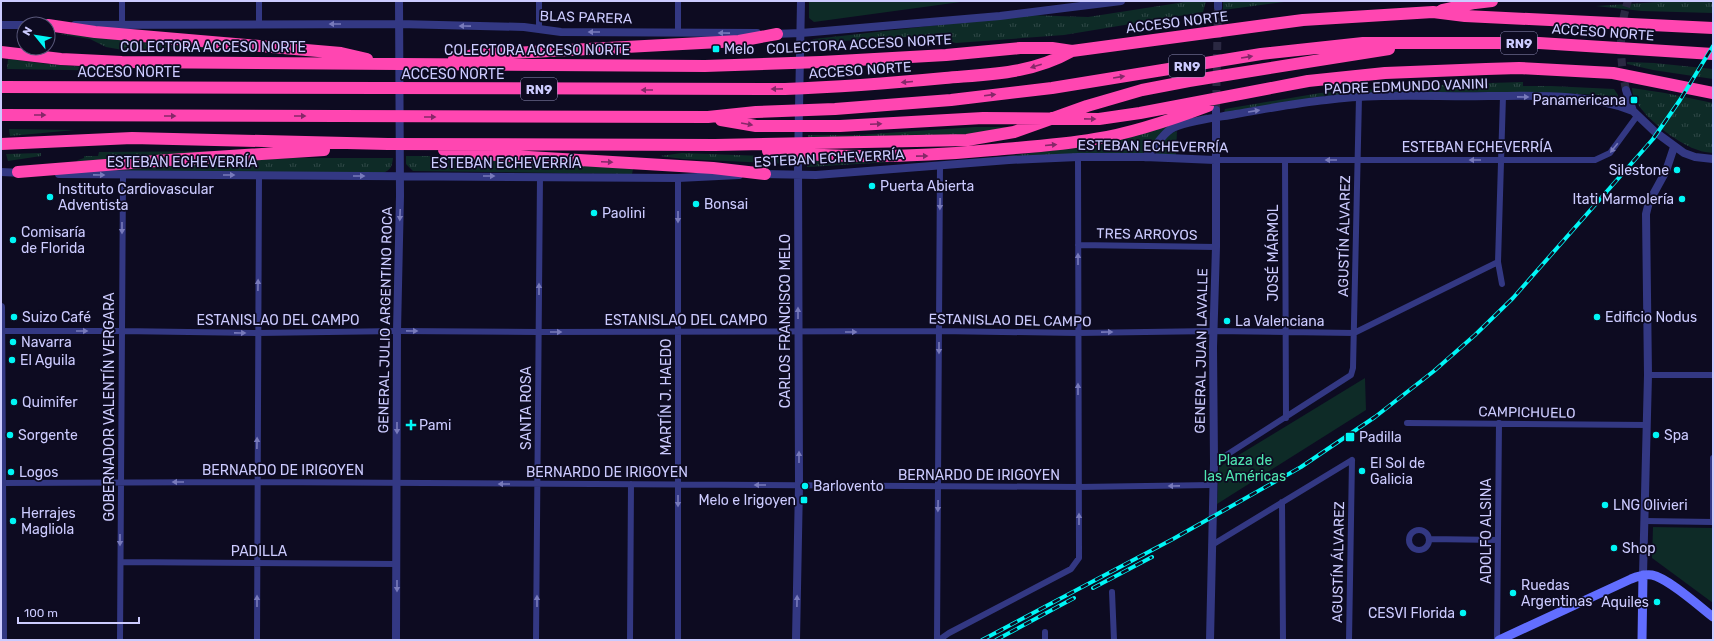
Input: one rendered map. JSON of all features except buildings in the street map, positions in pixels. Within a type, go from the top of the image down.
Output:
[{"type":"highway","points":[[1433,12],[1492,1]]},
{"type":"highway","name":"ACCESO NORTE","points":[[1,87],[785,89],[861,86],[1021,71],[1056,60],[1072,51],[1304,20],[1433,12],[1466,16],[1713,28]]},
{"type":"highway","points":[[56,26],[95,32],[341,53],[391,64]]},
{"type":"highway","points":[[421,64],[473,55],[739,41],[777,34]]},
{"type":"highway","name":"ACCESO NORTE","points":[[1,115],[708,118],[756,112],[835,109],[951,100],[1052,88],[1261,54],[1363,43],[1540,43],[1672,52]]},
{"type":"highway","points":[[1,144],[132,138],[388,144],[715,145],[938,142],[967,140],[1014,132],[1087,106],[1128,94],[1189,81],[1424,43]]},
{"type":"highway","name":"COLECTORA ACCESO NORTE","points":[[1,52],[122,62],[705,66],[828,62],[946,55],[1020,48],[1052,48],[1072,51]]},
{"type":"highway","points":[[1672,52],[1713,54]]},
{"type":"highway","points":[[1672,52],[1713,61]]},
{"type":"highway","points":[[708,118],[756,126],[840,126],[983,118],[1099,119],[1140,114],[1308,81],[1385,73],[1519,68],[1613,73],[1713,93]]},
{"type":"highway","points":[[1692,88],[1713,88]]},
{"type":"highway","points":[[715,145],[775,151],[857,156],[928,156],[1075,142],[1116,135],[1179,117],[1239,94]]},
{"type":"highway","points":[[18,172],[169,160],[356,148],[388,144]]},
{"type":"highway","points":[[401,144],[464,153],[713,168],[765,174]]},
{"type":"main road","points":[[1642,640],[1643,575]]},
{"type":"main road","points":[[1498,640],[1631,579],[1643,575],[1654,575],[1664,580],[1713,617]]},
{"type":"street","points":[[122,1],[122,24]]},
{"type":"street","points":[[259,1],[259,24]]},
{"type":"street","name":"GENERAL JULIO ARGENTINO ROCA","points":[[396,640],[397,331],[400,176],[399,1]]},
{"type":"street","points":[[538,29],[539,1]]},
{"type":"street","points":[[678,1],[678,32]]},
{"type":"street","name":"CARLOS FRANCISCO MELO","points":[[796,640],[799,486],[798,163],[801,1]]},
{"type":"street","name":"BLAS PARERA","points":[[56,25],[399,24],[524,27],[561,32],[777,34],[1000,16],[1074,4],[1120,1]]},
{"type":"street","points":[[1,25],[16,25]]},
{"type":"street","points":[[1626,90],[1635,114],[1674,147],[1690,155],[1713,159]]},
{"type":"street","points":[[1502,284],[1498,262],[1503,96]]},
{"type":"street","name":"PADRE EDMUNDO VANINI","points":[[1145,157],[1171,129],[1216,114],[1359,97],[1503,96],[1574,98],[1615,104],[1635,114]]},
{"type":"street","name":"AGUSTÍN ÁLVAREZ","points":[[1286,418],[1351,375],[1353,368],[1359,97]]},
{"type":"street","name":"GENERAL JUAN LAVALLE","points":[[1210,640],[1214,463],[1213,331],[1216,247],[1216,114]]},
{"type":"street","name":"ESTEBAN ECHEVERRÍA","points":[[1,172],[122,175],[540,176],[678,178],[765,174],[816,174],[940,165],[1078,158],[1145,157],[1215,160],[1586,160],[1603,158],[1610,153],[1617,146],[1635,114]]},
{"type":"street","points":[[1643,575],[1648,375],[1646,214],[1649,202],[1666,170],[1674,147]]},
{"type":"street","points":[[938,640],[1071,569],[1078,558],[1078,158]]},
{"type":"street","name":"JOSÉ MÁRMOL","points":[[1285,160],[1286,418]]},
{"type":"street","points":[[938,640],[940,165]]},
{"type":"street","name":"GOBERNADOR VALENTÍN VERGARA","points":[[120,640],[122,175]]},
{"type":"street","points":[[257,640],[256,482],[259,175]]},
{"type":"street","name":"SANTA ROSA","points":[[536,640],[540,176]]},
{"type":"street","name":"MARTÍN J. HAEDO","points":[[678,178],[678,640]]},
{"type":"street","name":"TRES ARROYOS","points":[[1078,245],[1216,247]]},
{"type":"street","name":"ESTANISLAO DEL CAMPO","points":[[1,331],[258,333],[397,331],[939,331],[1078,333],[1213,331],[1354,333],[1498,262]]},
{"type":"street","points":[[1,307],[3,640]]},
{"type":"street","points":[[1648,375],[1713,375]]},
{"type":"street","points":[[1214,463],[1286,418]]},
{"type":"street","name":"CAMPICHUELO","points":[[1407,423],[1647,425]]},
{"type":"street","name":"ADOLFO ALSINA","points":[[1498,640],[1499,423]]},
{"type":"street","points":[[1645,521],[1713,522],[1713,458]]},
{"type":"street","name":"AGUSTÍN ÁLVAREZ","points":[[1282,502],[1352,460],[1349,640]]},
{"type":"street","name":"BERNARDO DE IRIGOYEN","points":[[2,483],[256,482],[799,486],[1213,486]]},
{"type":"street","points":[[630,640],[631,484]]},
{"type":"street","points":[[1212,545],[1282,502]]},
{"type":"street","points":[[1282,502],[1283,640]]},
{"type":"street","points":[[1430,539],[1498,540]]},
{"type":"street","name":"PADILLA","points":[[120,562],[397,564]]},
{"type":"street","points":[[1112,592],[1114,640]]},
{"type":"street","points":[[1044,632],[1045,640]]},
{"type":"green space","points":[[809,1],[968,1],[814,22],[809,18]]},
{"type":"green space","points":[[1191,1],[1206,1],[1203,12],[1064,35],[956,43],[924,36],[808,43],[814,39],[1026,15],[1088,17]]},
{"type":"green space","points":[[1223,1],[1292,1],[1223,10]]},
{"type":"green space","points":[[1674,1],[1713,1],[1713,13],[1642,11],[1596,6]]},
{"type":"green space","points":[[59,34],[109,36],[257,52],[123,50],[106,47],[90,39]]},
{"type":"green space","points":[[8,59],[48,64],[128,71],[7,69]]},
{"type":"green space","points":[[1627,62],[1713,69],[1713,79],[1653,70],[1627,64]]},
{"type":"green space","points":[[1523,82],[1523,86],[1614,89],[1618,95],[1618,99],[1599,95],[1540,92],[1365,93],[1324,96],[1224,113],[1225,109],[1320,93],[1456,84]]},
{"type":"green space","points":[[1632,88],[1713,103],[1713,153],[1689,147],[1668,134],[1640,107],[1634,97]]},
{"type":"green space","points":[[1207,114],[1207,118],[1177,124],[1151,148],[1140,155],[1006,156],[1066,149],[1172,125]]},
{"type":"green space","points":[[975,127],[1010,127],[964,135],[808,138],[808,135],[857,135]]},
{"type":"green space","points":[[9,129],[75,130],[10,136]]},
{"type":"green space","points":[[1177,131],[1176,155],[1155,155],[1167,137],[1173,132]]},
{"type":"green space","points":[[232,151],[76,162],[84,158],[84,156],[98,156],[99,152]]},
{"type":"green space","points":[[41,153],[41,156],[8,161],[6,154]]},
{"type":"green space","points":[[682,153],[791,157],[791,164],[683,159],[660,156]]},
{"type":"green space","points":[[406,156],[458,156],[633,169],[632,174],[413,171],[406,164]]},
{"type":"green space","points":[[807,156],[926,160],[807,167]]},
{"type":"green space","points":[[294,158],[393,158],[391,167],[388,171],[383,173],[103,172],[143,166]]},
{"type":"green space","name":"Plaza de las Américas","points":[[1365,378],[1366,410],[1217,504],[1219,467]]},
{"type":"green space","points":[[1653,527],[1713,528],[1713,603],[1652,558]]},
{"type":"tunnel","points":[[1626,90],[1621,57],[1621,34],[1628,1]]},
{"type":"tunnel","points":[[1216,110],[1218,7]]},
{"type":"railway","points":[[982,640],[1173,539],[1301,467],[1375,417],[1434,371],[1475,335],[1513,298],[1653,139],[1680,100],[1713,46]]},
{"type":"railway","points":[[1093,588],[1152,557]]},
{"type":"railway","points":[[996,640],[1074,598]]},
{"type":"place","name":"Melo","points":[[716,49]]},
{"type":"place","name":"Panamericana","points":[[1634,100]]},
{"type":"place","name":"Silestone","points":[[1677,170]]},
{"type":"place","name":"Puerta Abierta","points":[[872,186]]},
{"type":"place","name":"Instituto Cardiovascular Adventista","points":[[50,197]]},
{"type":"place","name":"Itati Marmolería","points":[[1682,199]]},
{"type":"place","name":"Bonsai","points":[[696,204]]},
{"type":"place","name":"Paolini","points":[[594,213]]},
{"type":"place","name":"Comisaría de Florida","points":[[13,240]]},
{"type":"place","name":"Suizo Café","points":[[14,317]]},
{"type":"place","name":"Edificio Nodus","points":[[1597,317]]},
{"type":"place","name":"La Valenciana","points":[[1227,321]]},
{"type":"place","name":"Navarra","points":[[13,342]]},
{"type":"place","name":"El Aguila","points":[[12,360]]},
{"type":"place","name":"Quimifer","points":[[14,402]]},
{"type":"place","name":"Pami","points":[[411,425]]},
{"type":"place","name":"Sorgente","points":[[10,435]]},
{"type":"place","name":"Spa","points":[[1656,435]]},
{"type":"place","name":"Padilla","points":[[1350,437]]},
{"type":"place","name":"El Sol de Galicia","points":[[1362,471]]},
{"type":"place","name":"Logos","points":[[11,472]]},
{"type":"place","name":"Barlovento","points":[[805,486]]},
{"type":"place","name":"Melo e Irigoyen","points":[[804,500]]},
{"type":"place","name":"LNG Olivieri","points":[[1605,505]]},
{"type":"place","name":"Herrajes Magliola","points":[[13,521]]},
{"type":"place","name":"Shop","points":[[1614,548]]},
{"type":"place","name":"Ruedas Argentinas","points":[[1513,593]]},
{"type":"place","name":"Aquiles","points":[[1657,602]]},
{"type":"place","name":"CESVI Florida","points":[[1463,613]]}]
